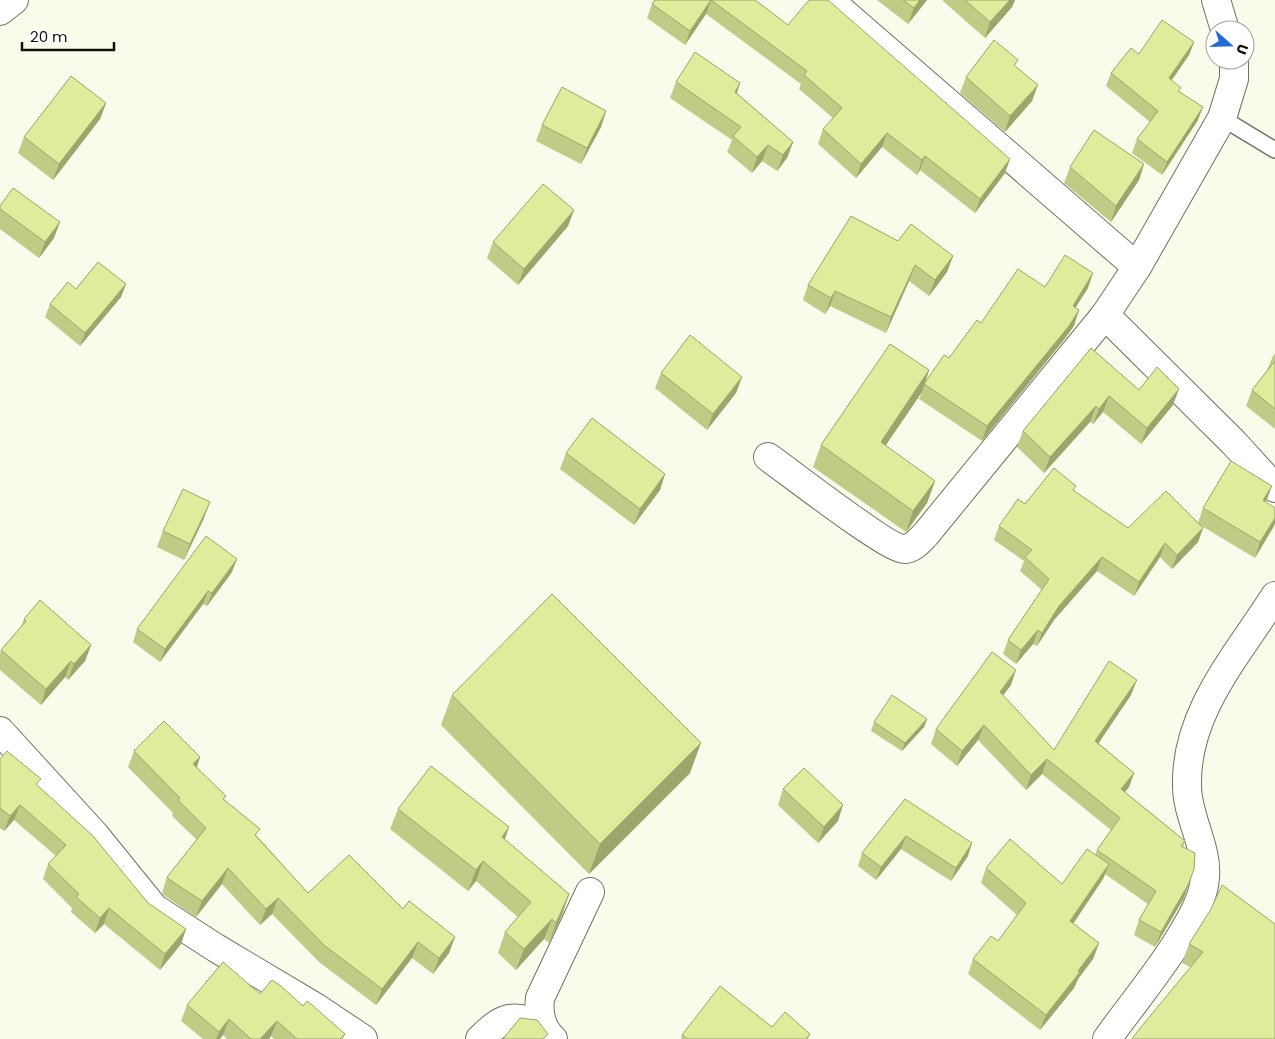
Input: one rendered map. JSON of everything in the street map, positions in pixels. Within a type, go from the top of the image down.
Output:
[{"type":"street","points":[[0,11],[14,0]]},
{"type":"street","points":[[829,0],[1137,267]]},
{"type":"street","points":[[1216,0],[1222,20]]},
{"type":"street","points":[[768,456],[879,537],[900,548],[913,546],[926,534],[1105,315],[1137,267],[1222,118],[1234,79],[1234,70]]},
{"type":"street","points":[[1105,315],[1234,444],[1275,488]]},
{"type":"street","points":[[1107,1039],[1156,975],[1192,919],[1205,879],[1204,855],[1186,787],[1189,758],[1196,728],[1217,684],[1275,596]]},
{"type":"street","points":[[0,731],[95,835],[154,908],[216,948],[316,1006],[363,1039]]},
{"type":"street","points":[[547,1031],[539,1007],[540,998],[590,892]]},
{"type":"street","points":[[480,1039],[503,1019],[511,1017],[547,1031]]},
{"type":"lane","points":[[1222,118],[1275,150]]},
{"type":"building","points":[[655,0],[711,0],[690,31],[652,4]]},
{"type":"building","points":[[711,0],[755,0],[788,25],[809,0],[828,0],[1010,159],[980,199],[925,156],[922,160],[887,133],[861,164],[823,129],[842,108],[804,75],[807,71]]},
{"type":"building","points":[[903,0],[920,0],[914,8]]},
{"type":"building","points":[[965,0],[1010,0],[990,22]]},
{"type":"building","points":[[1162,20],[1194,42],[1169,78],[1181,88],[1178,91],[1203,107],[1167,162],[1137,139],[1158,111],[1111,73],[1131,48],[1139,54]]},
{"type":"building","points":[[994,40],[1018,60],[1014,65],[1038,85],[1010,116],[966,77]]},
{"type":"building","points":[[695,52],[740,83],[735,92],[793,142],[783,155],[768,145],[757,157],[733,136],[741,127],[676,82]]},
{"type":"building","points":[[71,76],[106,103],[59,164],[24,137]]},
{"type":"building","points":[[562,87],[606,111],[587,148],[542,125]]},
{"type":"building","points":[[1094,130],[1144,164],[1116,206],[1070,167]]},
{"type":"building","points":[[543,184],[574,210],[524,269],[493,242]]},
{"type":"building","points":[[13,188],[60,222],[45,242],[0,209],[0,206]]},
{"type":"building","points":[[851,216],[898,241],[911,224],[953,256],[935,280],[915,265],[891,317],[835,291],[831,298],[808,285]]},
{"type":"building","points":[[1065,255],[1093,273],[1073,306],[1079,310],[1069,326],[987,426],[924,384],[944,355],[949,358],[977,320],[981,323],[1018,269],[1045,287]]},
{"type":"building","points":[[98,262],[126,284],[85,333],[50,304],[68,282],[76,289]]},
{"type":"building","points":[[690,335],[742,377],[713,414],[661,373]]},
{"type":"building","points":[[890,344],[929,370],[881,442],[935,481],[913,511],[821,445]]},
{"type":"building","points":[[1091,348],[1139,390],[1157,367],[1179,389],[1147,428],[1109,396],[1099,409],[1096,406],[1050,457],[1023,431]]},
{"type":"building","points":[[1275,361],[1275,409],[1252,390]]},
{"type":"building","points":[[592,418],[665,474],[640,509],[566,453]]},
{"type":"building","points":[[1231,461],[1272,486],[1263,500],[1275,508],[1275,518],[1260,542],[1203,508]]},
{"type":"building","points":[[1054,468],[1076,486],[1073,490],[1128,528],[1166,491],[1203,528],[1177,555],[1165,543],[1139,582],[1102,557],[1059,606],[1042,633],[1038,630],[1021,650],[1008,640],[1049,579],[1025,557],[1032,550],[999,526],[1018,499],[1025,504]]},
{"type":"building","points":[[183,489],[210,502],[190,544],[163,531]]},
{"type":"building","points":[[206,536],[237,559],[212,593],[208,591],[165,649],[137,629]]},
{"type":"building","points":[[552,594],[701,743],[600,844],[452,695]]},
{"type":"building","points":[[40,600],[91,645],[74,664],[71,661],[46,689],[1,650],[26,621],[24,619]]},
{"type":"building","points":[[992,652],[1016,670],[1000,692],[1054,750],[1109,661],[1137,680],[1095,741],[1134,773],[1121,789],[1185,841],[1181,846],[1195,853],[1194,869],[1189,883],[1161,932],[1139,920],[1156,891],[1097,850],[1120,818],[1047,759],[1031,775],[984,725],[962,751],[936,729]]},
{"type":"building","points":[[892,695],[927,719],[905,743],[874,722]]},
{"type":"building","points":[[164,721],[200,757],[193,764],[226,796],[223,799],[260,829],[255,835],[308,893],[349,855],[403,909],[409,901],[455,937],[439,958],[418,942],[382,989],[325,946],[278,898],[266,909],[228,868],[202,901],[170,880],[167,877],[206,828],[134,751]]},
{"type":"building","points":[[7,751],[41,779],[36,784],[93,836],[148,903],[186,929],[165,954],[109,908],[100,918],[76,897],[79,894],[48,864],[66,845],[20,805],[10,816],[0,808],[0,759]]},
{"type":"building","points":[[431,766],[509,827],[502,837],[569,894],[556,923],[552,919],[524,949],[505,932],[531,902],[483,861],[476,870],[398,809]]},
{"type":"building","points":[[804,768],[843,805],[824,827],[783,789]]},
{"type":"building","points":[[905,799],[972,843],[956,868],[906,836],[881,867],[862,853]]},
{"type":"building","points":[[1010,839],[1062,884],[1087,849],[1109,864],[1070,921],[1099,943],[1078,971],[1080,972],[1046,1015],[973,959],[991,936],[998,941],[1026,903],[986,868]]},
{"type":"building","points":[[1222,885],[1275,924],[1275,1039],[1132,1039],[1203,952],[1189,944],[1211,909]]},
{"type":"building","points":[[223,962],[260,994],[272,980],[303,1006],[307,1001],[345,1034],[340,1039],[297,1039],[277,1021],[260,1039],[251,1039],[229,1019],[219,1032],[187,1005]]},
{"type":"building","points":[[720,986],[772,1027],[785,1012],[810,1034],[806,1039],[688,1039],[682,1035]]},
{"type":"building","points":[[520,1018],[537,1020],[548,1034],[543,1039],[503,1039]]}]
